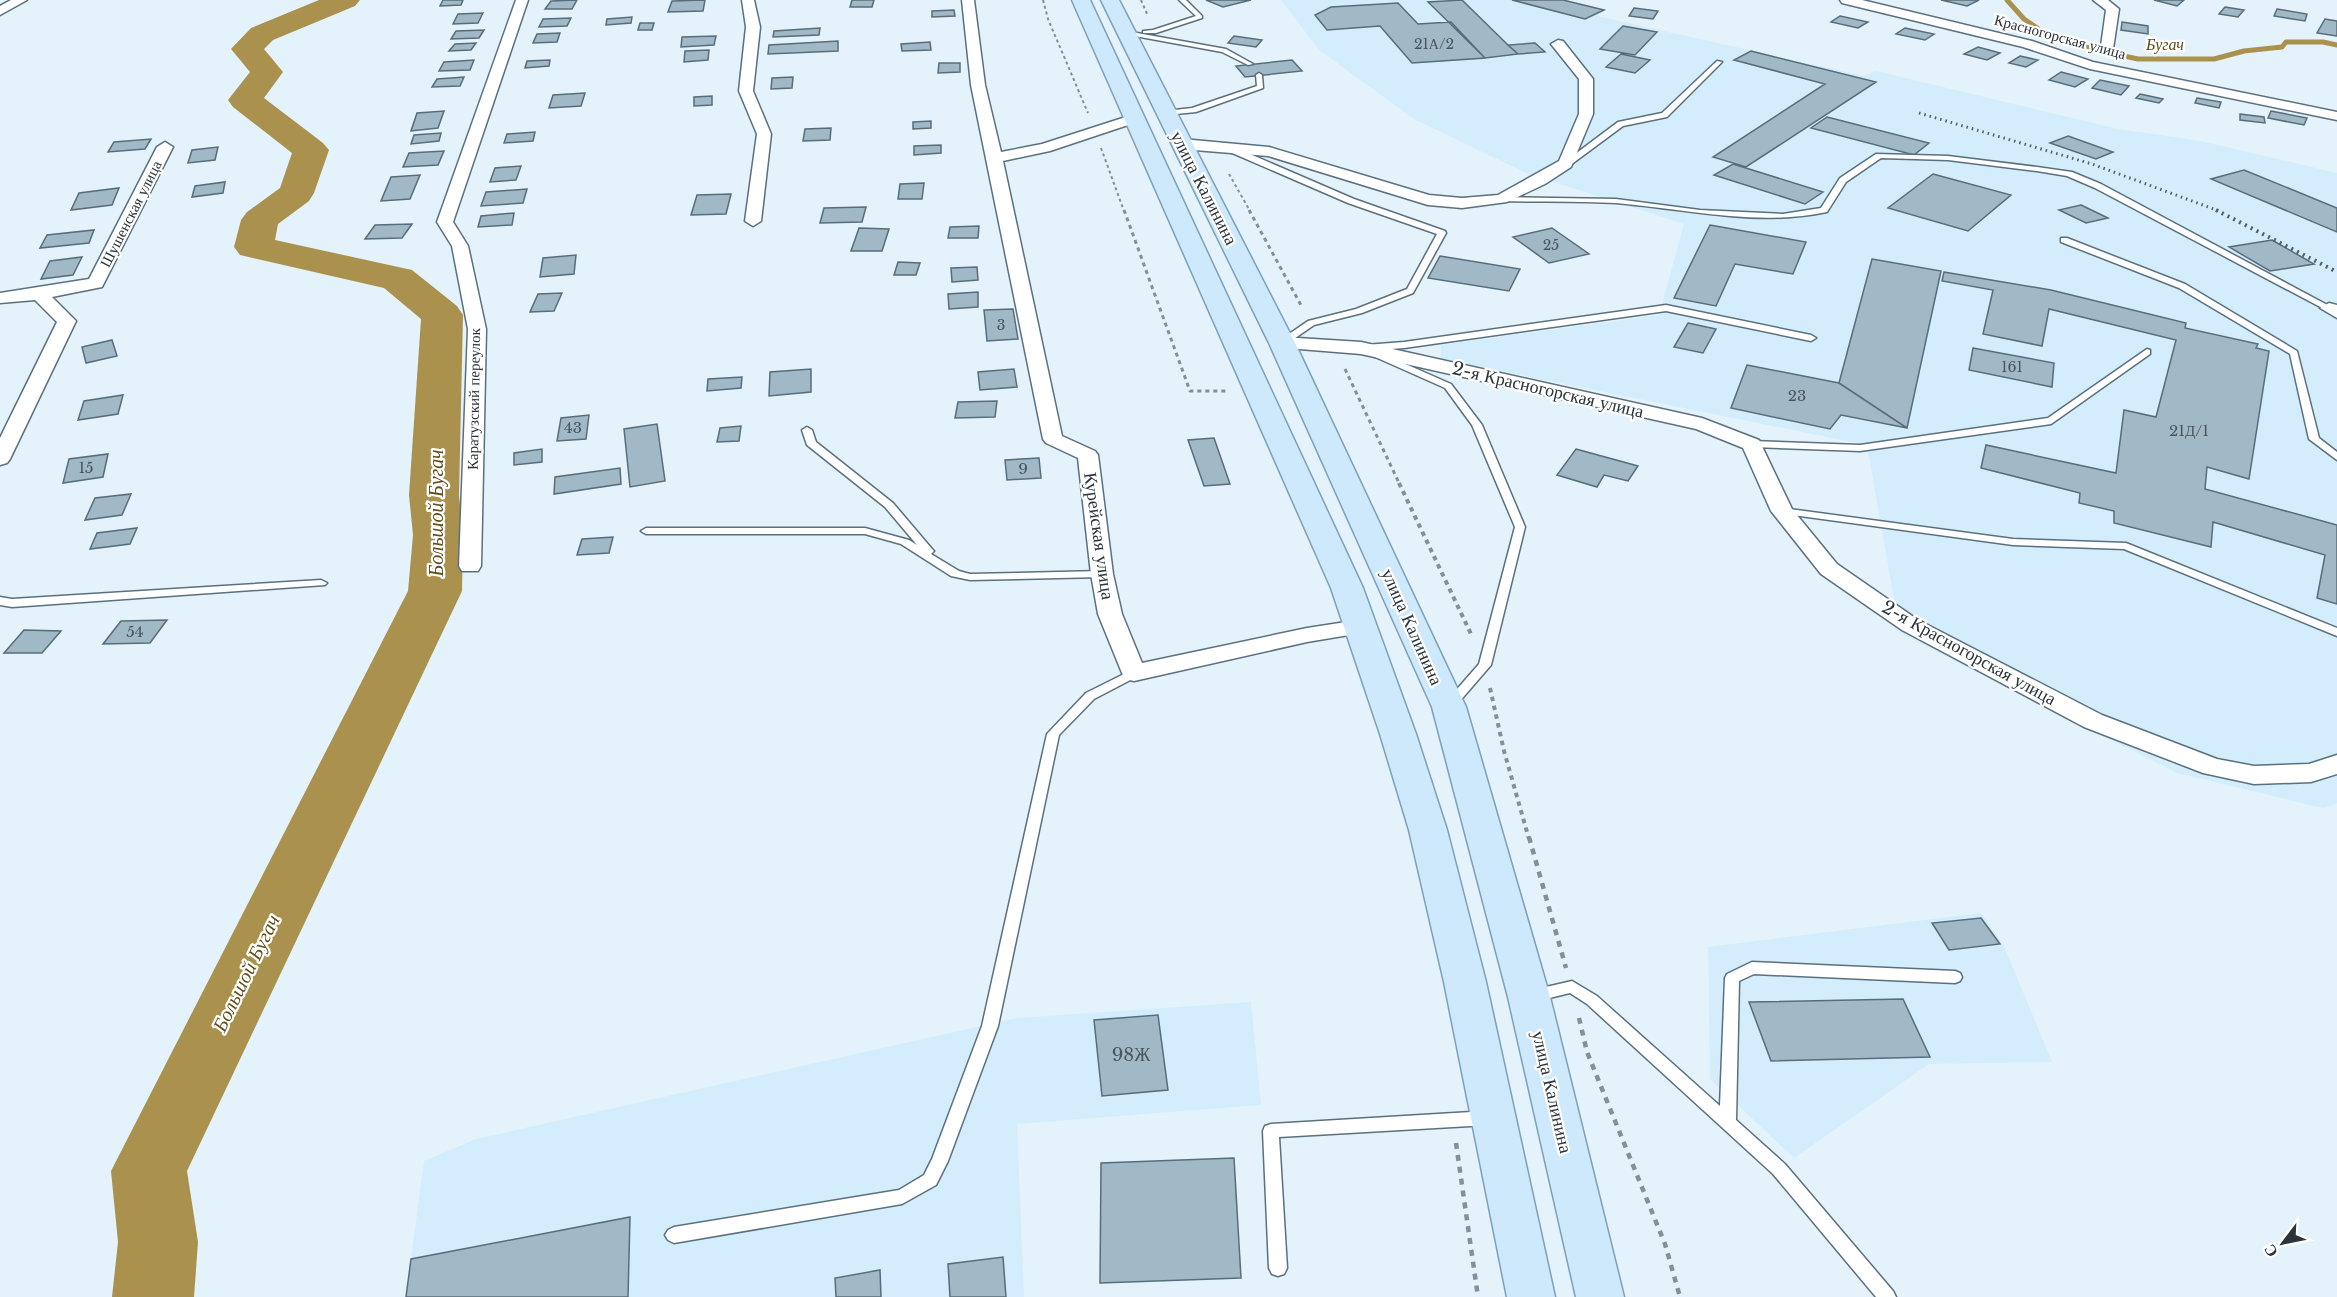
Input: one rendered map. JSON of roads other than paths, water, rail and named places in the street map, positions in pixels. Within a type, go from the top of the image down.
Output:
[{"type":"main road","name":"улица Калинина","points":[[1081,0],[1112,34],[1166,113],[1282,343],[1449,707],[1529,997],[1600,1297]]},
{"type":"main road","name":"улица Калинина","points":[[1110,0],[1112,34],[1135,118],[1347,588],[1398,734],[1428,830],[1466,982],[1531,1297]]},
{"type":"street","points":[[0,11],[21,0]]},
{"type":"street","name":"Каратузский переулок","points":[[470,566],[477,329],[460,246],[445,222],[522,0]]},
{"type":"street","points":[[748,0],[753,27],[746,91],[764,134],[753,221]]},
{"type":"street","name":"Курейская улица","points":[[969,0],[978,85],[1053,440],[1088,455],[1102,574],[1110,614],[1134,673]]},
{"type":"street","name":"Красногорская улица","points":[[1846,0],[2027,44],[2090,65],[2337,116]]},
{"type":"street","points":[[2099,0],[2113,9],[2108,46]]},
{"type":"street","points":[[1182,144],[1269,152],[1428,200],[1462,204],[1501,199],[1539,182],[1566,164],[1587,114],[1586,79],[1558,44]]},
{"type":"street","points":[[995,158],[1045,148],[1135,118]]},
{"type":"street","name":"Шушенская улица","points":[[39,294],[96,283],[165,147]]},
{"type":"street","points":[[0,298],[39,294],[67,321],[0,459]]},
{"type":"street","name":"2-я Красногорская улица","points":[[1282,343],[1361,348],[1702,424],[1752,444],[1782,511],[1829,569],[1910,625],[2093,721],[2212,767],[2254,775],[2312,773],[2337,764]]},
{"type":"street","points":[[1134,673],[1307,635],[1359,627]]},
{"type":"lane","points":[[1112,34],[1154,32],[1200,16],[1182,0]]},
{"type":"lane","points":[[1112,34],[1224,50],[1250,64]]},
{"type":"lane","points":[[1566,164],[1621,124],[1664,116],[1719,62]]},
{"type":"lane","points":[[1166,113],[1193,110],[1261,87],[1259,75]]},
{"type":"lane","points":[[1226,147],[1341,196],[1442,233],[1410,291],[1359,311],[1311,323],[1282,343]]},
{"type":"lane","points":[[1501,199],[1616,201],[1700,212],[1784,216],[1824,210],[1843,180],[1880,156],[1948,158],[2037,169],[2069,174],[2098,186],[2333,310]]},
{"type":"lane","points":[[2064,240],[2182,286],[2295,353],[2314,439],[2337,457]]},
{"type":"lane","points":[[1361,348],[1404,345],[1666,308],[1811,338]]},
{"type":"lane","points":[[1361,348],[1448,387],[1477,425],[1520,527],[1485,665],[1449,707]]},
{"type":"lane","points":[[1752,444],[1860,448],[2051,421],[2146,352]]},
{"type":"lane","points":[[807,430],[811,443],[889,505],[934,559]]},
{"type":"lane","points":[[1782,511],[2013,542],[2126,546],[2337,632]]},
{"type":"lane","points":[[646,531],[865,531],[905,542],[955,574],[970,577],[1102,574]]},
{"type":"lane","points":[[0,601],[12,603],[321,583]]},
{"type":"lane","points":[[674,1235],[902,1197],[930,1180],[940,1161],[990,1026],[1053,734],[1090,696],[1134,673]]},
{"type":"lane","points":[[1728,1121],[1732,978],[1752,968],[1954,977]]},
{"type":"lane","points":[[1529,997],[1572,987],[1593,1000],[1779,1168],[1887,1297]]},
{"type":"lane","points":[[1278,1268],[1271,1131],[1495,1118]]},
{"type":"waterway","name":"Большой Бугач","points":[[153,1297],[158,1242],[149,1171],[435,591],[438,535],[434,495],[442,315],[398,279],[254,247],[260,220],[296,193],[311,150],[245,100],[267,72],[247,49],[262,34],[345,0]]},
{"type":"waterway","name":"Бугач","points":[[2007,0],[2024,19],[2043,32],[2096,50],[2138,59],[2214,59],[2244,51],[2282,47],[2286,42],[2323,42],[2337,45]]},
{"type":"railway","points":[[1919,113],[2092,164],[2219,211]]},
{"type":"railway","points":[[2216,210],[2337,272]]}]
